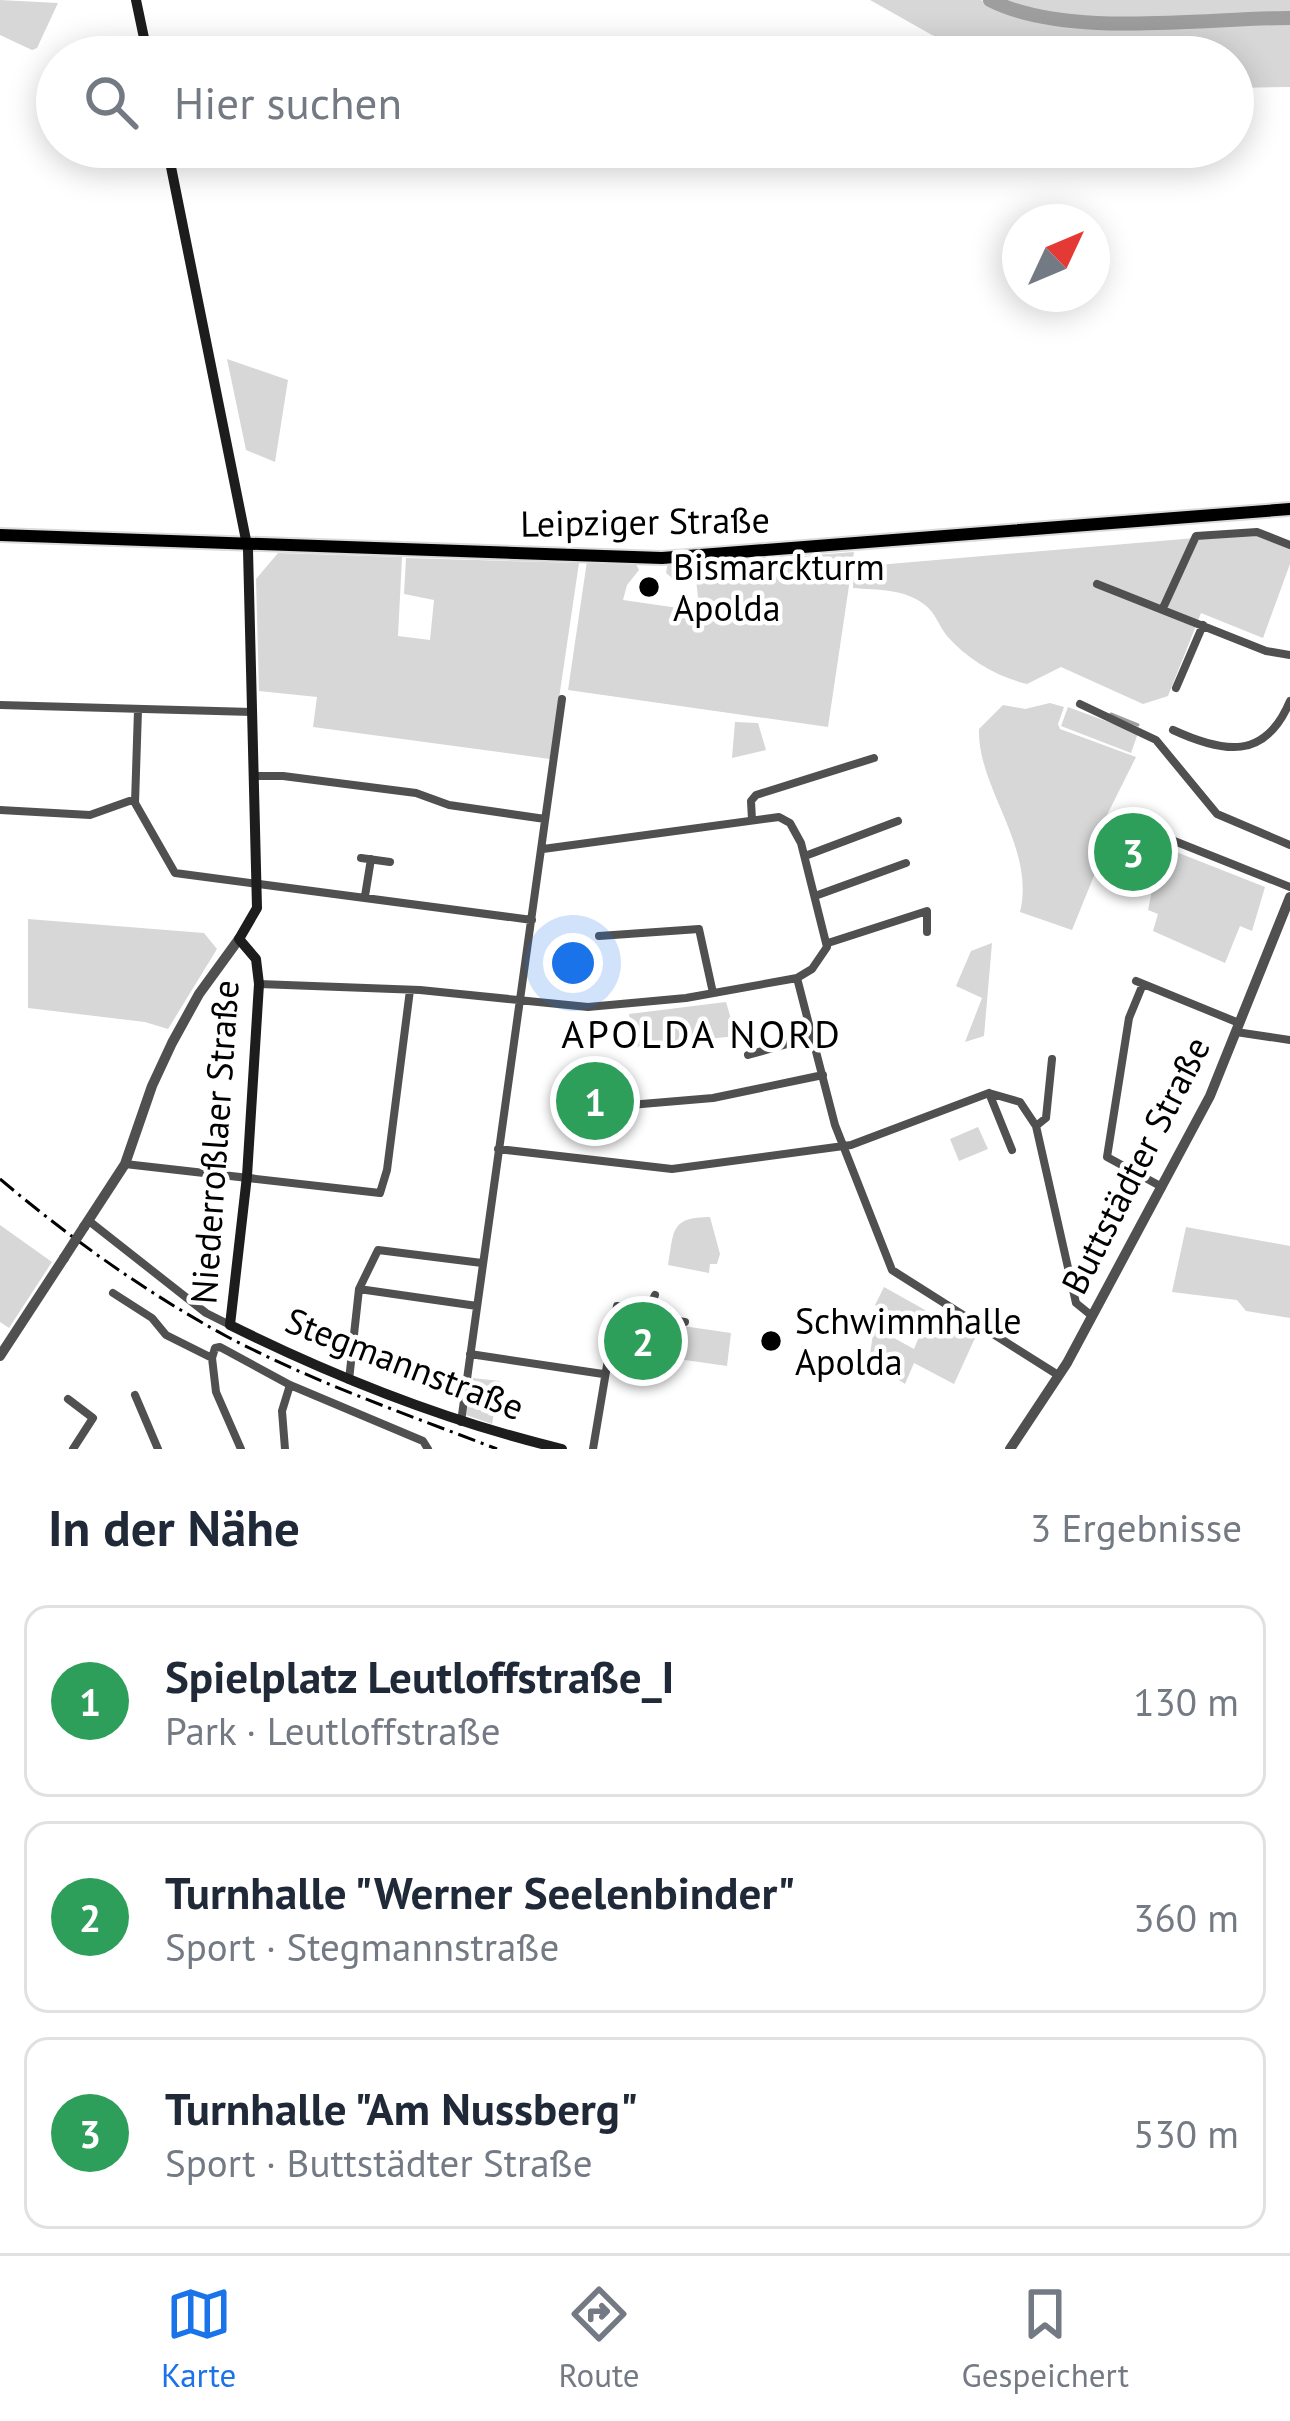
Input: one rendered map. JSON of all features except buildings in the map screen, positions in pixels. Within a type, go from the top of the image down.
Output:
[{"type":"main road","points":[[136,0],[144,36]]},
{"type":"main road","name":"Niederroßlaer Straße","points":[[171,168],[247,543],[256,914],[239,939],[256,958],[259,984],[247,1176],[230,1325]]},
{"type":"main road","name":"Leipziger Straße","points":[[0,535],[662,558],[1290,508]]},
{"type":"main road","name":"Stegmannstraße","points":[[230,1325],[349,1382],[461,1424],[562,1449]]},
{"type":"street","points":[[1163,608],[1196,536],[1257,532],[1290,545]]},
{"type":"street","points":[[1097,584],[1266,651],[1290,655]]},
{"type":"street","points":[[1176,688],[1203,625]]},
{"type":"street","points":[[461,1424],[562,699]]},
{"type":"street","points":[[1173,730],[1209,747],[1237,749],[1256,742],[1280,722],[1290,700]]},
{"type":"street","points":[[1080,704],[1156,740],[1217,814],[1290,845]]},
{"type":"street","points":[[0,705],[252,712]]},
{"type":"street","points":[[138,710],[135,799],[175,873],[532,920]]},
{"type":"street","points":[[752,820],[751,801],[757,795],[874,758]]},
{"type":"street","points":[[253,776],[416,793],[449,806],[545,819]]},
{"type":"street","points":[[0,810],[90,815],[135,799]]},
{"type":"street","points":[[543,848],[779,817],[790,823],[805,856],[828,943]]},
{"type":"street","points":[[1119,819],[1290,887]]},
{"type":"street","points":[[805,856],[898,821]]},
{"type":"street","points":[[364,896],[366,858],[390,862]]},
{"type":"street","points":[[815,896],[906,862]]},
{"type":"street","name":"Buttstädter Straße","points":[[1010,1449],[1060,1376],[1210,1096],[1290,897]]},
{"type":"street","points":[[259,984],[410,990],[587,1007],[797,978],[812,969],[828,943],[927,911],[927,932]]},
{"type":"street","points":[[599,936],[699,929],[713,993]]},
{"type":"street","points":[[0,1356],[125,1164],[172,1042],[239,939]]},
{"type":"street","points":[[797,978],[843,1146],[892,1270],[1060,1376]]},
{"type":"street","points":[[1162,1187],[1107,1157],[1129,1018],[1140,983],[1237,1027],[1290,1040]]},
{"type":"street","points":[[125,1164],[380,1193],[410,990]]},
{"type":"street","points":[[748,1055],[812,1037]]},
{"type":"street","points":[[1036,1126],[1046,1118],[1052,1059]]},
{"type":"street","points":[[618,1106],[768,1090],[823,1075]]},
{"type":"street","points":[[498,1149],[672,1169],[843,1146],[989,1093],[1020,1102],[1036,1126],[1076,1303],[1092,1316]]},
{"type":"street","points":[[989,1093],[1012,1150]]},
{"type":"street","points":[[87,1224],[206,1313],[230,1325]]},
{"type":"street","points":[[349,1382],[359,1289],[382,1248],[482,1263]]},
{"type":"street","points":[[359,1289],[477,1306]]},
{"type":"street","points":[[113,1293],[152,1318],[166,1335],[212,1358]]},
{"type":"street","points":[[647,1314],[656,1295]]},
{"type":"street","points":[[592,1449],[617,1306],[685,1322]]},
{"type":"street","points":[[619,1362],[627,1314],[647,1314]]},
{"type":"street","points":[[223,1449],[239,1446],[216,1392],[212,1358],[220,1347],[290,1385],[425,1445]]},
{"type":"street","points":[[470,1354],[604,1374]]},
{"type":"street","points":[[285,1449],[282,1411],[290,1385]]},
{"type":"street","points":[[135,1395],[158,1449]]},
{"type":"street","points":[[68,1399],[93,1418],[73,1449]]},
{"type":"shaded area","points":[[0,0],[58,3],[43,36],[36,36],[36,48],[0,35]]},
{"type":"shaded area","points":[[870,0],[980,0],[1085,22],[1290,22],[1290,87],[1254,88],[1254,36],[932,35]]},
{"type":"shaded area","points":[[988,0],[1290,0],[1290,20],[1086,19]]},
{"type":"shaded area","points":[[227,359],[288,380],[275,462],[246,450]]},
{"type":"shaded area","points":[[1254,533],[1290,547],[1290,564],[1263,638],[1201,613],[1168,696],[1143,704],[1061,667],[1027,684],[1005,677],[964,652],[917,600],[891,591],[853,588],[854,567]]},
{"type":"shaded area","points":[[854,552],[828,727],[568,690],[587,561],[636,564],[639,570],[623,600],[692,610],[698,597],[696,580],[688,576],[677,582],[666,573],[668,562]]},
{"type":"shaded area","points":[[278,553],[402,557],[398,636],[430,640],[434,600],[404,594],[406,558],[579,563],[550,759],[313,727],[317,697],[259,691],[256,579]]},
{"type":"shaded area","points":[[1050,703],[1064,707],[1060,729],[1136,757],[1103,823],[1113,829],[1072,930],[1020,912],[1020,864],[981,751],[979,729],[1003,705],[1025,709]]},
{"type":"shaded area","points":[[1068,707],[1138,733],[1131,753],[1061,726]]},
{"type":"shaded area","points":[[735,722],[758,723],[766,750],[732,758]]},
{"type":"shaded area","points":[[1161,846],[1265,887],[1252,931],[1240,926],[1225,963],[1153,931],[1158,914],[1148,910]]},
{"type":"shaded area","points":[[28,919],[204,933],[217,949],[168,1029],[28,1008]]},
{"type":"shaded area","points":[[992,943],[984,1036],[965,1042],[982,998],[956,986],[971,951]]},
{"type":"shaded area","points":[[726,1002],[736,1036],[633,1047],[629,1014]]},
{"type":"shaded area","points":[[978,1127],[988,1149],[959,1161],[950,1139]]},
{"type":"shaded area","points":[[710,1217],[720,1254],[717,1264],[710,1264],[709,1273],[668,1265],[676,1228],[687,1220]]},
{"type":"shaded area","points":[[0,1225],[52,1262],[9,1328],[0,1322]]},
{"type":"shaded area","points":[[1186,1227],[1290,1246],[1290,1318],[1246,1311],[1237,1300],[1172,1292]]},
{"type":"shaded area","points":[[884,1287],[975,1338],[954,1384],[914,1363],[905,1384],[869,1361],[874,1327],[914,1349],[921,1332],[875,1305]]},
{"type":"shaded area","points":[[676,1325],[731,1333],[727,1366],[671,1358]]},
{"type":"shaded area","points":[[473,1378],[500,1381],[492,1424],[466,1415]]},
{"type":"waterway","points":[[990,0],[1021,12],[1096,23],[1290,18]]},
{"type":"waterway","points":[[1111,714],[1138,725]]},
{"type":"railway","points":[[0,1179],[109,1263],[226,1336],[326,1383],[497,1449]]},
{"type":"place","name":"Bismarckturm Apolda","points":[[649,587]]},
{"type":"place","name":"Turnhalle \"Am Nussberg\"","points":[[1133,852]]},
{"type":"place","name":"Spielplatz Leutloffstraße_I","points":[[595,1101]]},
{"type":"place","name":"Turnhalle \"Werner Seelenbinder\"","points":[[643,1341]]},
{"type":"place","name":"Schwimmhalle Apolda","points":[[771,1341]]},
{"type":"district","name":"APOLDA NORD","points":[[702,1033]]}]
